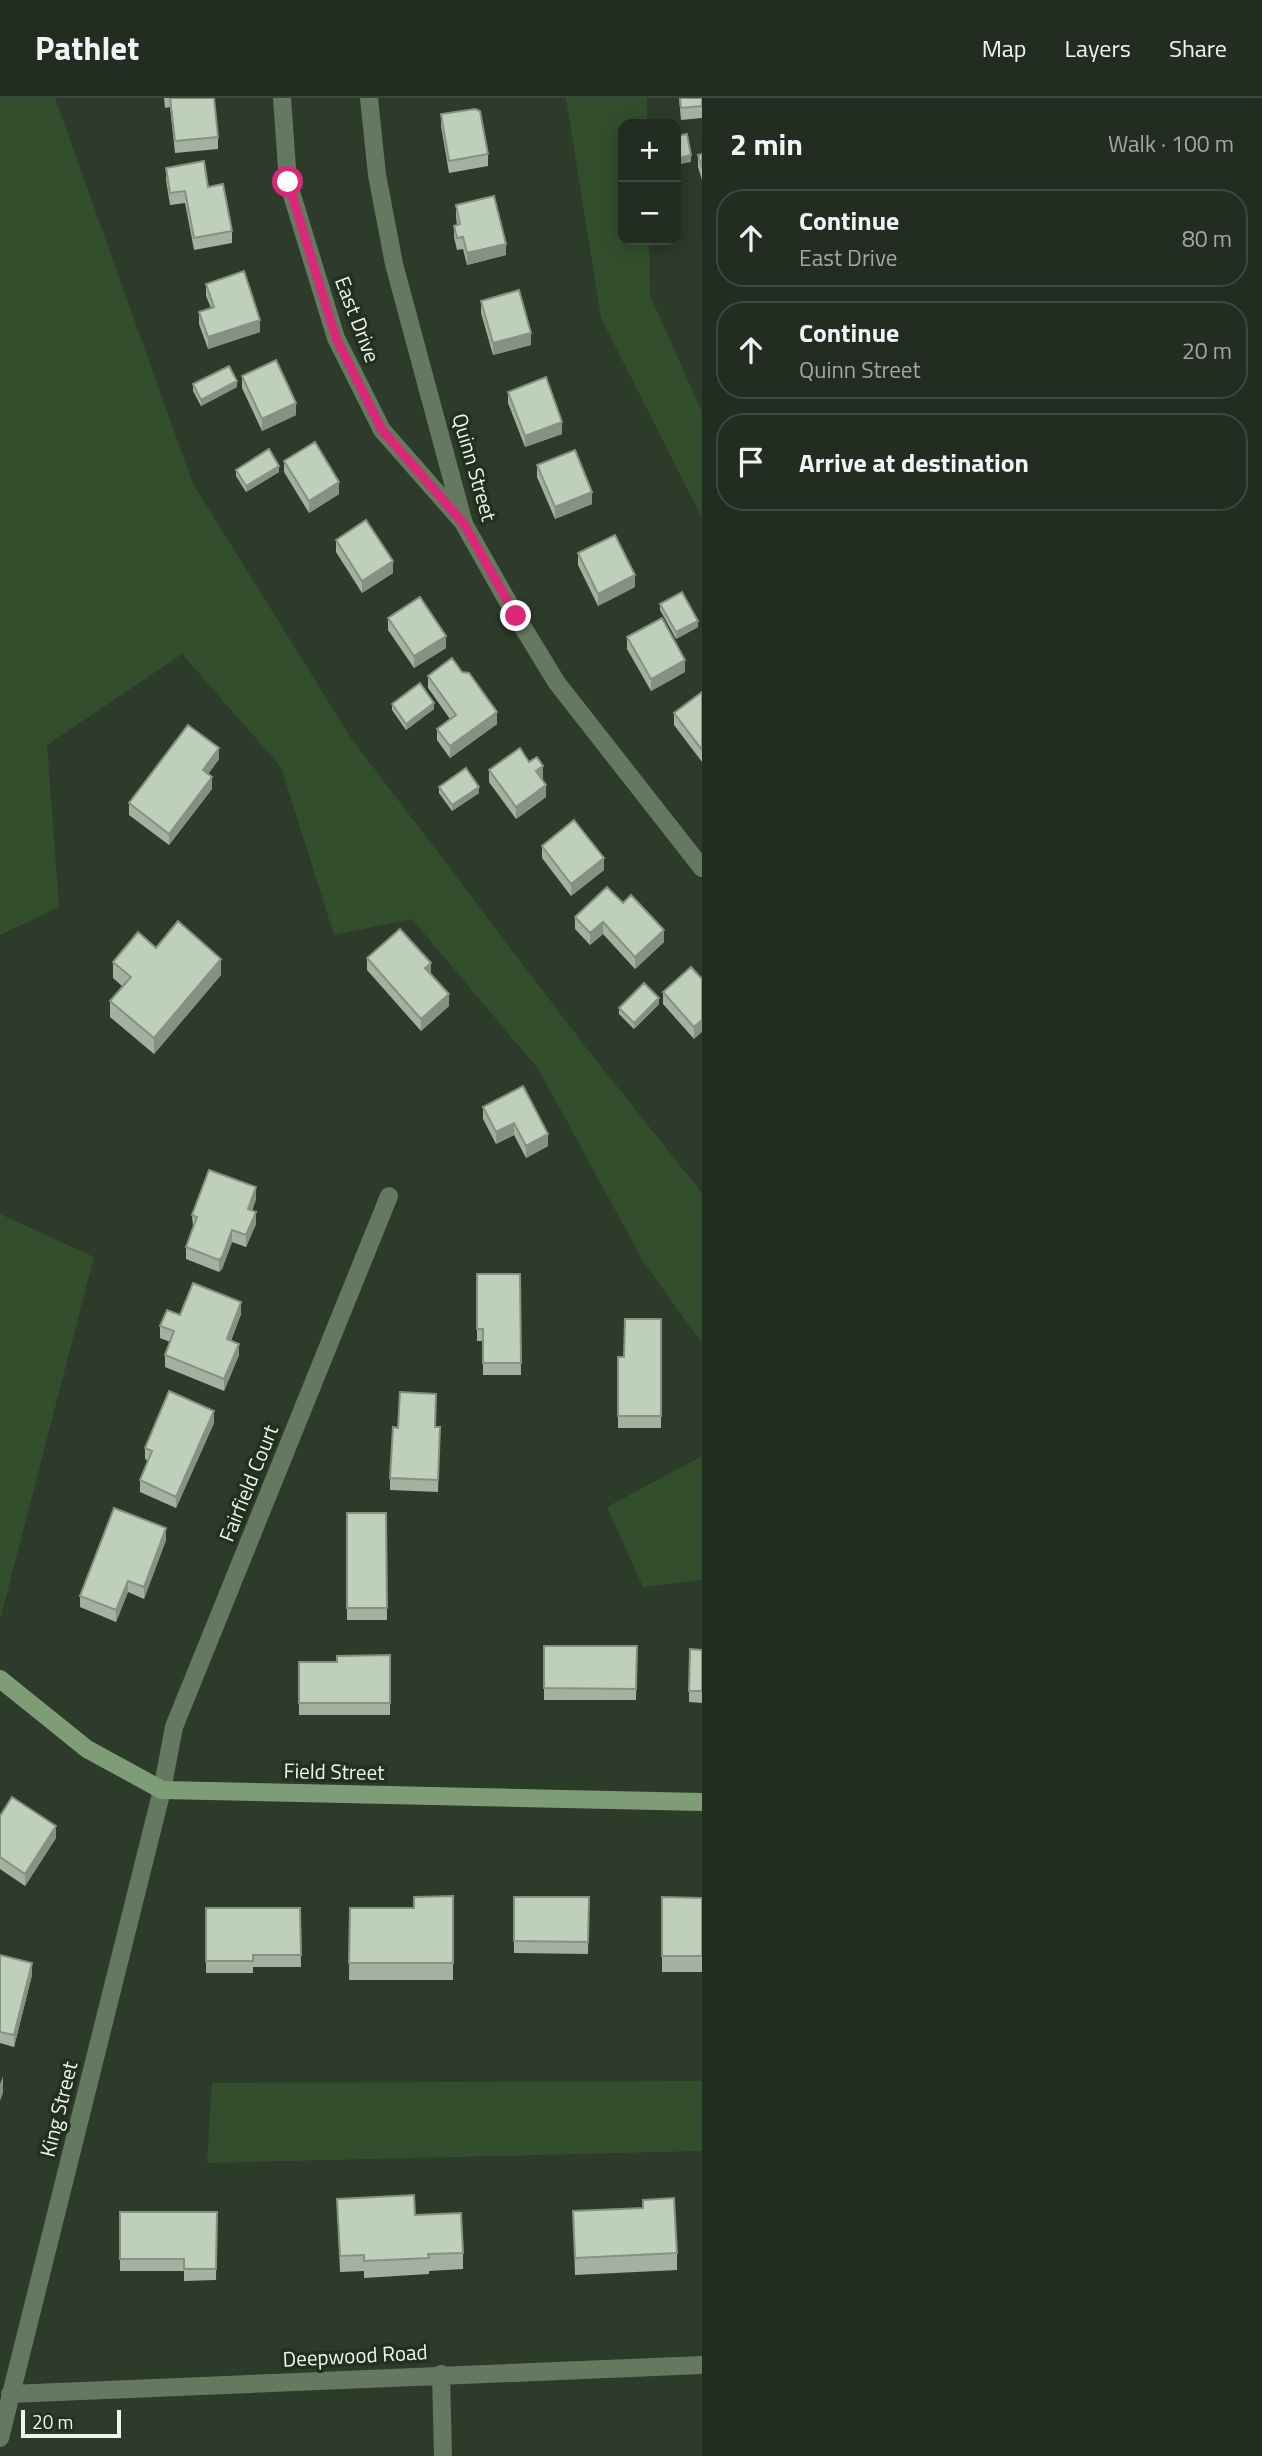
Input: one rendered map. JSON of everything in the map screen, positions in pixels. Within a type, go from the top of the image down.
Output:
[{"type":"street","name":"East Drive","points":[[282,98],[288,182],[336,338],[382,430],[464,524]]},
{"type":"street","name":"Quinn Street","points":[[369,98],[377,175],[394,264],[464,524],[557,682],[702,867]]},
{"type":"street","name":"Fairfield Court","points":[[162,1790],[174,1727],[389,1196]]},
{"type":"street","name":"Field Street","points":[[0,1679],[87,1749],[162,1790],[702,1802]]},
{"type":"street","name":"King Street","points":[[0,2438],[162,1790]]},
{"type":"street","name":"Deepwood Road","points":[[10,2394],[702,2365]]},
{"type":"street","points":[[441,2374],[443,2456]]},
{"type":"green space","points":[[0,98],[55,98],[193,484],[351,738],[584,1045],[702,1193],[702,1343],[644,1263],[539,1070],[412,919],[334,935],[281,767],[182,654],[47,745],[59,907],[0,935]]},
{"type":"green space","points":[[566,98],[647,98],[647,119],[618,119],[618,245],[649,245],[650,295],[702,412],[702,518],[601,318]]},
{"type":"green space","points":[[0,1214],[94,1257],[0,1620]]},
{"type":"green space","points":[[702,1456],[702,1580],[643,1587],[607,1507]]},
{"type":"green space","points":[[702,2081],[702,2151],[207,2163],[212,2083]]},
{"type":"building","points":[[170,98],[214,98],[218,137],[175,141]]},
{"type":"building","points":[[680,98],[702,98],[702,106],[681,108]]},
{"type":"building","points":[[475,109],[480,111],[488,154],[449,161],[441,114]]},
{"type":"building","points":[[687,134],[691,155],[681,158],[681,135]]},
{"type":"building","points":[[204,161],[208,187],[223,184],[232,231],[194,238],[185,191],[170,193],[166,168]]},
{"type":"building","points":[[494,196],[506,244],[467,253],[463,237],[457,238],[454,226],[460,224],[456,205]]},
{"type":"building","points":[[244,271],[260,320],[208,337],[199,312],[214,307],[206,284]]},
{"type":"building","points":[[519,290],[531,333],[493,343],[481,301]]},
{"type":"building","points":[[276,360],[296,403],[262,419],[242,376]]},
{"type":"building","points":[[229,366],[237,381],[201,400],[193,384]]},
{"type":"building","points":[[546,377],[562,422],[525,436],[508,392]]},
{"type":"building","points":[[315,442],[339,482],[309,501],[284,461]]},
{"type":"building","points":[[269,449],[279,466],[246,486],[236,470]]},
{"type":"building","points":[[575,450],[592,492],[555,507],[537,465]]},
{"type":"building","points":[[366,520],[393,561],[362,581],[336,540]]},
{"type":"building","points":[[615,535],[635,575],[598,594],[578,553]]},
{"type":"building","points":[[682,592],[698,621],[676,632],[660,604]]},
{"type":"building","points":[[420,597],[446,636],[414,656],[388,618]]},
{"type":"building","points":[[662,618],[685,660],[651,679],[627,637]]},
{"type":"building","points":[[452,658],[462,672],[469,673],[497,712],[450,746],[437,729],[456,715],[428,676]]},
{"type":"building","points":[[420,683],[434,703],[406,724],[392,704]]},
{"type":"building","points":[[702,692],[702,750],[674,713]]},
{"type":"building","points":[[188,725],[219,748],[203,770],[212,777],[169,834],[129,803]]},
{"type":"building","points":[[520,748],[529,762],[537,757],[543,766],[536,771],[546,785],[516,807],[489,770]]},
{"type":"building","points":[[466,768],[479,787],[452,805],[439,787]]},
{"type":"building","points":[[574,820],[604,858],[571,884],[542,846]]},
{"type":"building","points":[[607,887],[623,903],[631,895],[664,930],[635,957],[603,922],[590,933],[575,917]]},
{"type":"building","points":[[178,921],[221,959],[154,1038],[110,1001],[131,977],[113,962],[138,932],[156,948]]},
{"type":"building","points":[[400,929],[431,963],[425,968],[449,994],[421,1019],[367,958]]},
{"type":"building","points":[[691,967],[702,979],[702,1020],[694,1027],[663,992]]},
{"type":"building","points":[[644,983],[659,998],[634,1023],[619,1008]]},
{"type":"building","points":[[523,1086],[548,1134],[526,1146],[514,1123],[496,1132],[483,1107]]},
{"type":"building","points":[[209,1170],[256,1187],[248,1209],[256,1212],[246,1235],[232,1230],[219,1260],[186,1247],[197,1217],[192,1215]]},
{"type":"building","points":[[477,1274],[520,1274],[521,1363],[483,1363],[483,1329],[477,1329]]},
{"type":"building","points":[[193,1283],[241,1302],[227,1339],[239,1344],[224,1379],[165,1355],[174,1331],[160,1326],[167,1310],[180,1315]]},
{"type":"building","points":[[625,1319],[661,1319],[661,1416],[618,1416],[618,1357],[624,1357]]},
{"type":"building","points":[[169,1391],[214,1411],[176,1497],[140,1480],[152,1451],[145,1448]]},
{"type":"building","points":[[400,1392],[436,1394],[435,1427],[440,1427],[438,1480],[390,1478],[393,1427],[398,1428]]},
{"type":"building","points":[[114,1508],[166,1528],[144,1587],[128,1581],[116,1610],[80,1596]]},
{"type":"building","points":[[347,1513],[386,1513],[387,1608],[347,1608]]},
{"type":"building","points":[[544,1646],[637,1646],[636,1689],[544,1688]]},
{"type":"building","points":[[690,1649],[702,1650],[702,1691],[689,1691]]},
{"type":"building","points":[[390,1655],[390,1703],[299,1703],[299,1662],[337,1662],[337,1656]]},
{"type":"building","points":[[12,1797],[56,1826],[25,1874],[0,1857],[0,1816]]},
{"type":"building","points":[[453,1896],[453,1963],[349,1963],[350,1908],[414,1908],[414,1897]]},
{"type":"building","points":[[514,1897],[589,1897],[588,1942],[514,1941]]},
{"type":"building","points":[[662,1897],[702,1898],[702,1956],[662,1956]]},
{"type":"building","points":[[206,1908],[300,1908],[301,1955],[253,1955],[253,1961],[206,1961]]},
{"type":"building","points":[[0,1955],[32,1963],[14,2035],[0,2032]]},
{"type":"building","points":[[414,2195],[415,2215],[461,2213],[463,2253],[428,2254],[429,2258],[364,2261],[364,2255],[340,2256],[337,2199]]},
{"type":"building","points":[[674,2198],[677,2253],[575,2258],[573,2211],[643,2208],[643,2200]]},
{"type":"building","points":[[120,2212],[217,2212],[216,2269],[184,2269],[184,2259],[120,2259]]},
{"type":"route","points":[[288,182],[336,338],[382,430],[464,524],[516,616]]}]
